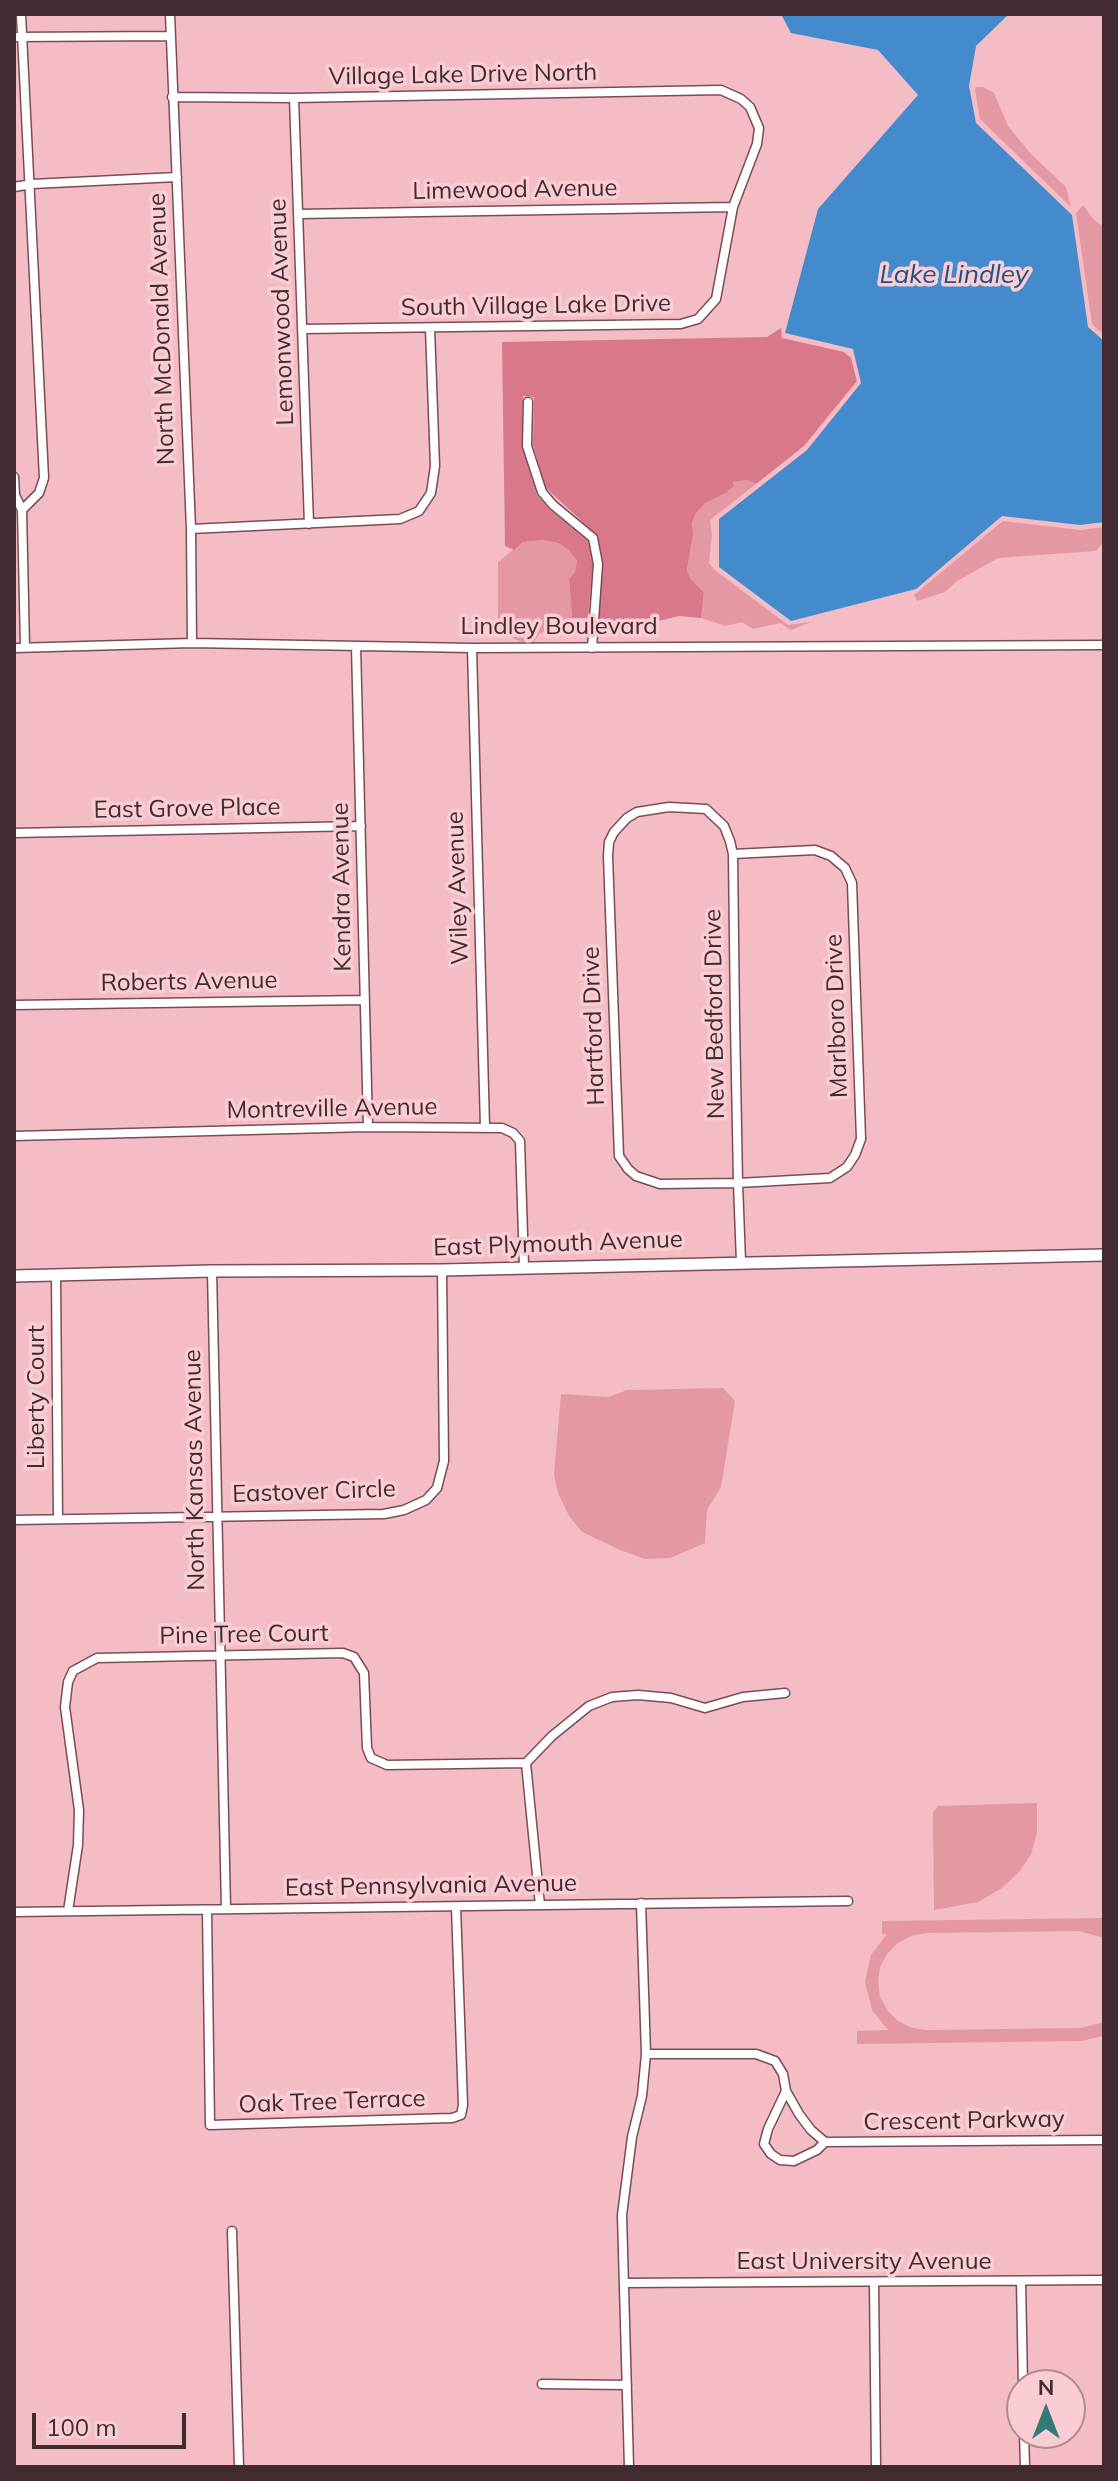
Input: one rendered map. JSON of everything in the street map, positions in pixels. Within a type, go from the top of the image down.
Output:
[{"type":"main road","name":"East Plymouth Avenue","points":[[14,1276],[1104,1255]]},
{"type":"street","points":[[18,510],[39,493],[44,478],[32,184],[18,37],[21,14]]},
{"type":"street","name":"North McDonald Avenue","points":[[170,14],[191,529],[192,643]]},
{"type":"street","points":[[18,37],[170,36]]},
{"type":"street","name":"Village Lake Drive North","points":[[172,97],[294,98],[721,90],[750,107]]},
{"type":"street","name":"Lemonwood Avenue","points":[[294,98],[309,524]]},
{"type":"street","name":"South Village Lake Drive","points":[[302,329],[681,324],[698,319],[716,299],[733,207],[757,144],[759,128],[750,107]]},
{"type":"street","points":[[14,187],[177,177]]},
{"type":"street","name":"Limewood Avenue","points":[[298,214],[733,207]]},
{"type":"street","points":[[191,529],[410,517],[425,504],[434,480],[430,328]]},
{"type":"street","points":[[528,402],[527,446],[542,492],[593,538],[598,564],[592,648]]},
{"type":"street","points":[[14,477],[25,647]]},
{"type":"street","name":"Lindley Boulevard","points":[[14,648],[192,643],[472,648],[1104,645]]},
{"type":"street","name":"Kendra Avenue","points":[[356,646],[368,1127]]},
{"type":"street","name":"Wiley Avenue","points":[[472,648],[485,1127]]},
{"type":"street","name":"New Bedford Drive","points":[[673,807],[706,809],[724,826],[733,854],[741,1262]]},
{"type":"street","name":"Hartford Drive","points":[[673,807],[637,812],[627,818],[609,842],[619,1156],[636,1176],[660,1184],[738,1183]]},
{"type":"street","name":"East Grove Place","points":[[14,833],[361,826]]},
{"type":"street","name":"Marlboro Drive","points":[[733,854],[815,850],[831,856],[845,868],[852,883],[861,1139],[847,1167],[830,1178],[738,1183]]},
{"type":"street","name":"Roberts Avenue","points":[[14,1005],[364,1000]]},
{"type":"street","name":"Montreville Avenue","points":[[14,1136],[368,1127],[485,1127],[513,1133],[520,1141],[524,1267]]},
{"type":"street","name":"Eastover Circle","points":[[14,1520],[384,1514],[404,1510],[426,1500],[437,1488],[444,1461],[442,1270]]},
{"type":"street","name":"North Kansas Avenue","points":[[212,1271],[226,1909]]},
{"type":"street","name":"Liberty Court","points":[[56,1275],[58,1519]]},
{"type":"street","name":"Pine Tree Court","points":[[68,1911],[78,1845],[79,1810],[65,1707],[68,1682],[73,1671],[97,1658],[343,1653],[354,1657],[364,1673],[367,1748],[371,1758],[387,1765],[526,1763]]},
{"type":"street","points":[[540,1905],[526,1763],[552,1736],[589,1706],[612,1697],[671,1698],[705,1708],[743,1697],[785,1693]]},
{"type":"street","name":"East Pennsylvania Avenue","points":[[14,1912],[848,1901]]},
{"type":"street","points":[[629,2467],[622,2215],[646,2054],[641,1903]]},
{"type":"street","name":"Oak Tree Terrace","points":[[207,1910],[210,2125],[452,2118],[461,2115],[456,1907]]},
{"type":"street","points":[[646,2054],[708,2052],[766,2056],[775,2061],[783,2074],[786,2091],[811,2130],[825,2142]]},
{"type":"street","name":"Crescent Parkway","points":[[786,2091],[764,2144],[780,2160],[794,2161],[817,2150],[825,2142],[1104,2140]]},
{"type":"street","points":[[232,2231],[239,2467]]},
{"type":"street","name":"East University Avenue","points":[[624,2283],[1104,2280]]},
{"type":"street","points":[[1021,2281],[1023,2369]]},
{"type":"street","points":[[874,2283],[876,2467]]},
{"type":"street","points":[[542,2384],[627,2385]]},
{"type":"shaded area","points":[[976,87],[994,93],[1008,126],[1031,154],[1066,187],[1071,207],[980,119]]},
{"type":"shaded area","points":[[1083,205],[1094,220],[1104,227],[1104,335],[1092,324],[1076,213]]},
{"type":"shaded area","points":[[781,328],[782,338],[844,352],[851,358],[857,381],[804,446],[756,484],[747,480],[733,482],[734,486],[726,493],[705,503],[696,513],[687,570],[704,593],[701,618],[679,616],[646,624],[598,619],[603,562],[598,536],[546,488],[533,445],[534,397],[523,396],[522,447],[537,495],[550,510],[588,541],[593,564],[588,618],[572,618],[569,579],[575,572],[577,561],[569,550],[558,543],[542,540],[523,542],[514,550],[505,546],[502,342],[767,337]]},
{"type":"shaded area","points":[[747,480],[756,484],[710,520],[709,563],[788,625],[811,622],[791,630],[780,623],[753,629],[742,622],[726,626],[701,618],[704,593],[687,570],[696,513],[704,503],[726,493],[734,486],[733,482]]},
{"type":"shaded area","points":[[1003,521],[1080,530],[1104,527],[1104,541],[1096,551],[998,558],[957,581],[945,592],[917,601],[914,595]]},
{"type":"shaded area","points":[[541,540],[558,543],[569,550],[577,561],[575,572],[569,579],[572,618],[539,634],[534,642],[522,642],[498,632],[498,562],[523,542]]},
{"type":"shaded area","points":[[723,1388],[735,1401],[721,1487],[707,1510],[705,1543],[670,1558],[645,1559],[582,1532],[569,1516],[558,1493],[554,1475],[561,1394],[609,1397],[627,1390]]},
{"type":"shaded area","points":[[1037,1803],[1037,1833],[1031,1854],[1020,1871],[1002,1888],[978,1902],[934,1910],[933,1812],[938,1806]]},
{"type":"shaded area","points":[[1104,1918],[1104,1938],[1079,1931],[926,1933],[911,1936],[887,1954],[880,1967],[878,1982],[880,1997],[888,2011],[912,2028],[1081,2028],[1104,2022],[1104,2036],[1081,2041],[857,2044],[857,2031],[888,2030],[872,2010],[865,1982],[871,1955],[887,1934],[882,1934],[882,1921]]},
{"type":"water","name":"Lake Lindley","points":[[781,14],[1009,14],[976,46],[969,86],[976,123],[1072,215],[1088,327],[1104,341],[1104,522],[1080,525],[1002,516],[916,589],[791,621],[719,567],[719,519],[807,450],[861,383],[853,349],[785,333],[818,209],[918,95],[878,50],[791,33]]}]
